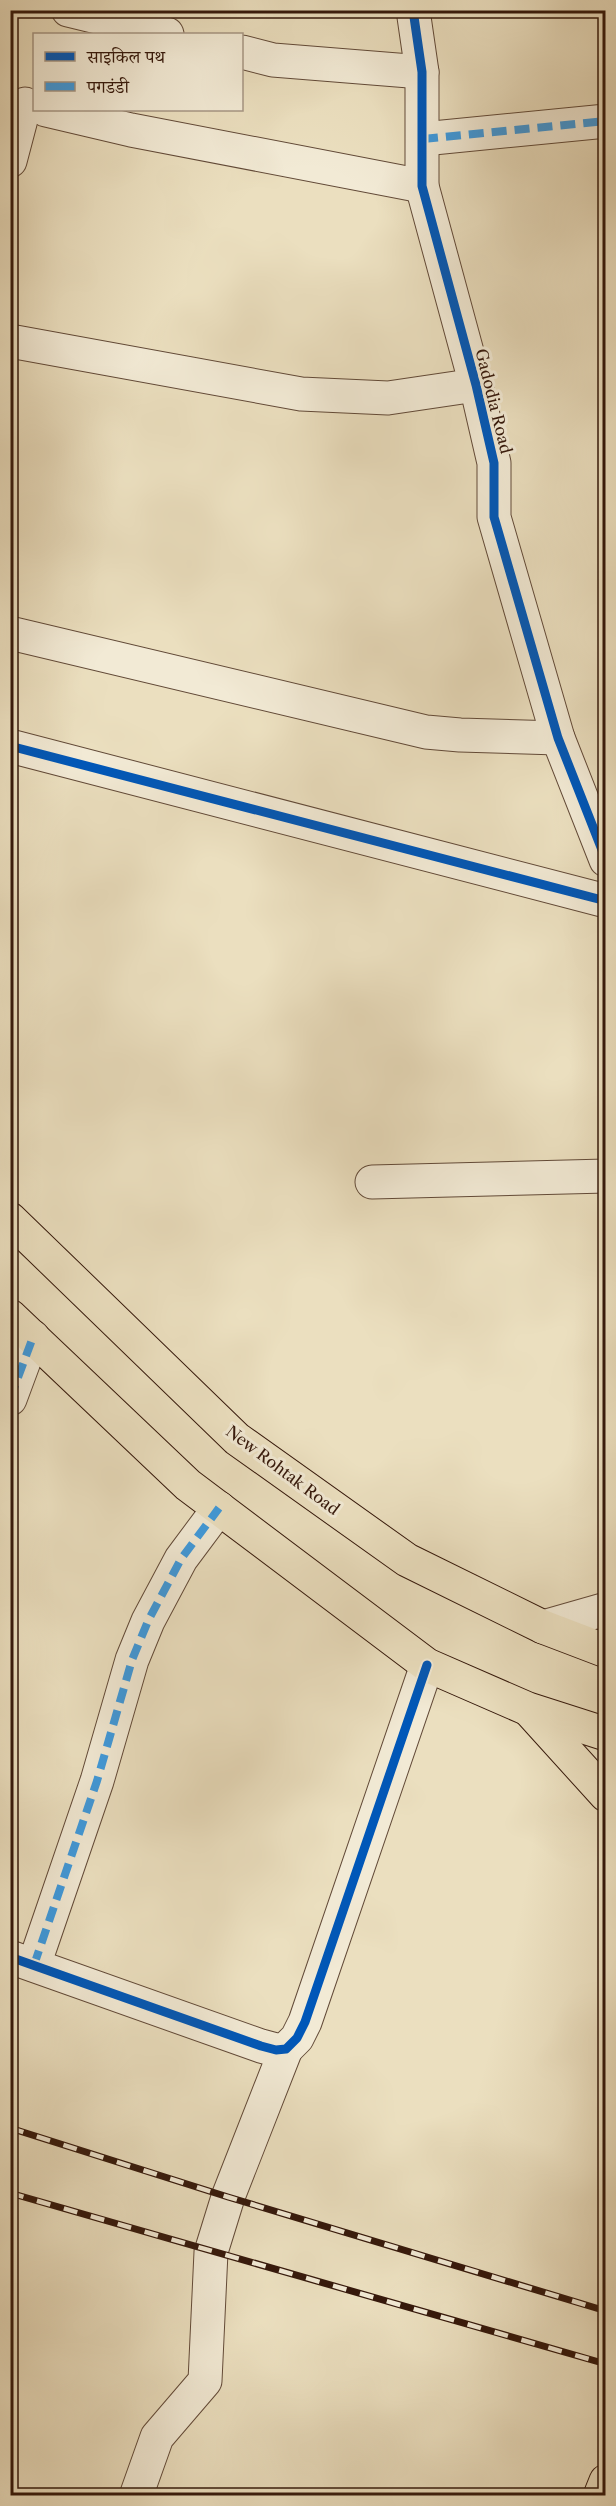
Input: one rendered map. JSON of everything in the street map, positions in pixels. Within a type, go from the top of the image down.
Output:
[{"type":"main road","name":"New Rohtak Road","points":[[10,1219],[237,1439],[407,1560],[557,1623],[606,1651]]},
{"type":"main road","points":[[22,1326],[188,1485],[428,1665],[528,1708],[606,1734]]},
{"type":"main road","points":[[528,1708],[606,1796]]},
{"type":"main road","points":[[600,2496],[606,2481]]},
{"type":"street","points":[[68,10],[163,33]]},
{"type":"street","name":"Gadodia Road","points":[[413,10],[422,72],[422,186],[476,385],[494,463],[494,517],[558,738],[604,854]]},
{"type":"street","points":[[243,52],[273,60],[422,72]]},
{"type":"street","points":[[10,161],[29,105]]},
{"type":"street","points":[[53,111],[131,130],[422,186]]},
{"type":"street","points":[[423,139],[606,121]]},
{"type":"street","points":[[10,341],[301,394],[388,398],[476,385]]},
{"type":"street","points":[[10,633],[426,732],[558,738]]},
{"type":"street","points":[[10,746],[606,901]]},
{"type":"street","points":[[372,1182],[606,1176]]},
{"type":"street","points":[[10,1400],[22,1326]]},
{"type":"street","points":[[219,1508],[181,1559],[148,1621],[132,1660],[97,1781],[22,1961],[261,2046],[276,2050],[286,2049]]},
{"type":"street","points":[[557,1623],[606,1609]]},
{"type":"street","points":[[557,1623],[606,1632]]},
{"type":"street","points":[[136,2496],[157,2437],[205,2381],[212,2252],[228,2197],[286,2049],[297,2038],[305,2022],[428,1665]]},
{"type":"railway","points":[[10,2128],[228,2197],[606,2311]]},
{"type":"railway","points":[[10,2193],[606,2364]]},
{"type":"marked path","points":[[423,139],[606,121]]},
{"type":"marked path","points":[[10,1399],[33,1337]]},
{"type":"marked path","points":[[34,1965],[97,1781],[132,1660],[148,1621],[181,1559],[219,1508]]},
{"type":"cycle path","points":[[413,10],[422,72],[422,186],[476,385],[494,463],[494,517],[558,738],[606,860]]},
{"type":"cycle path","points":[[10,746],[606,901]]},
{"type":"cycle path","points":[[10,1957],[261,2046],[276,2050],[286,2049],[297,2038],[305,2022],[427,1665]]}]
